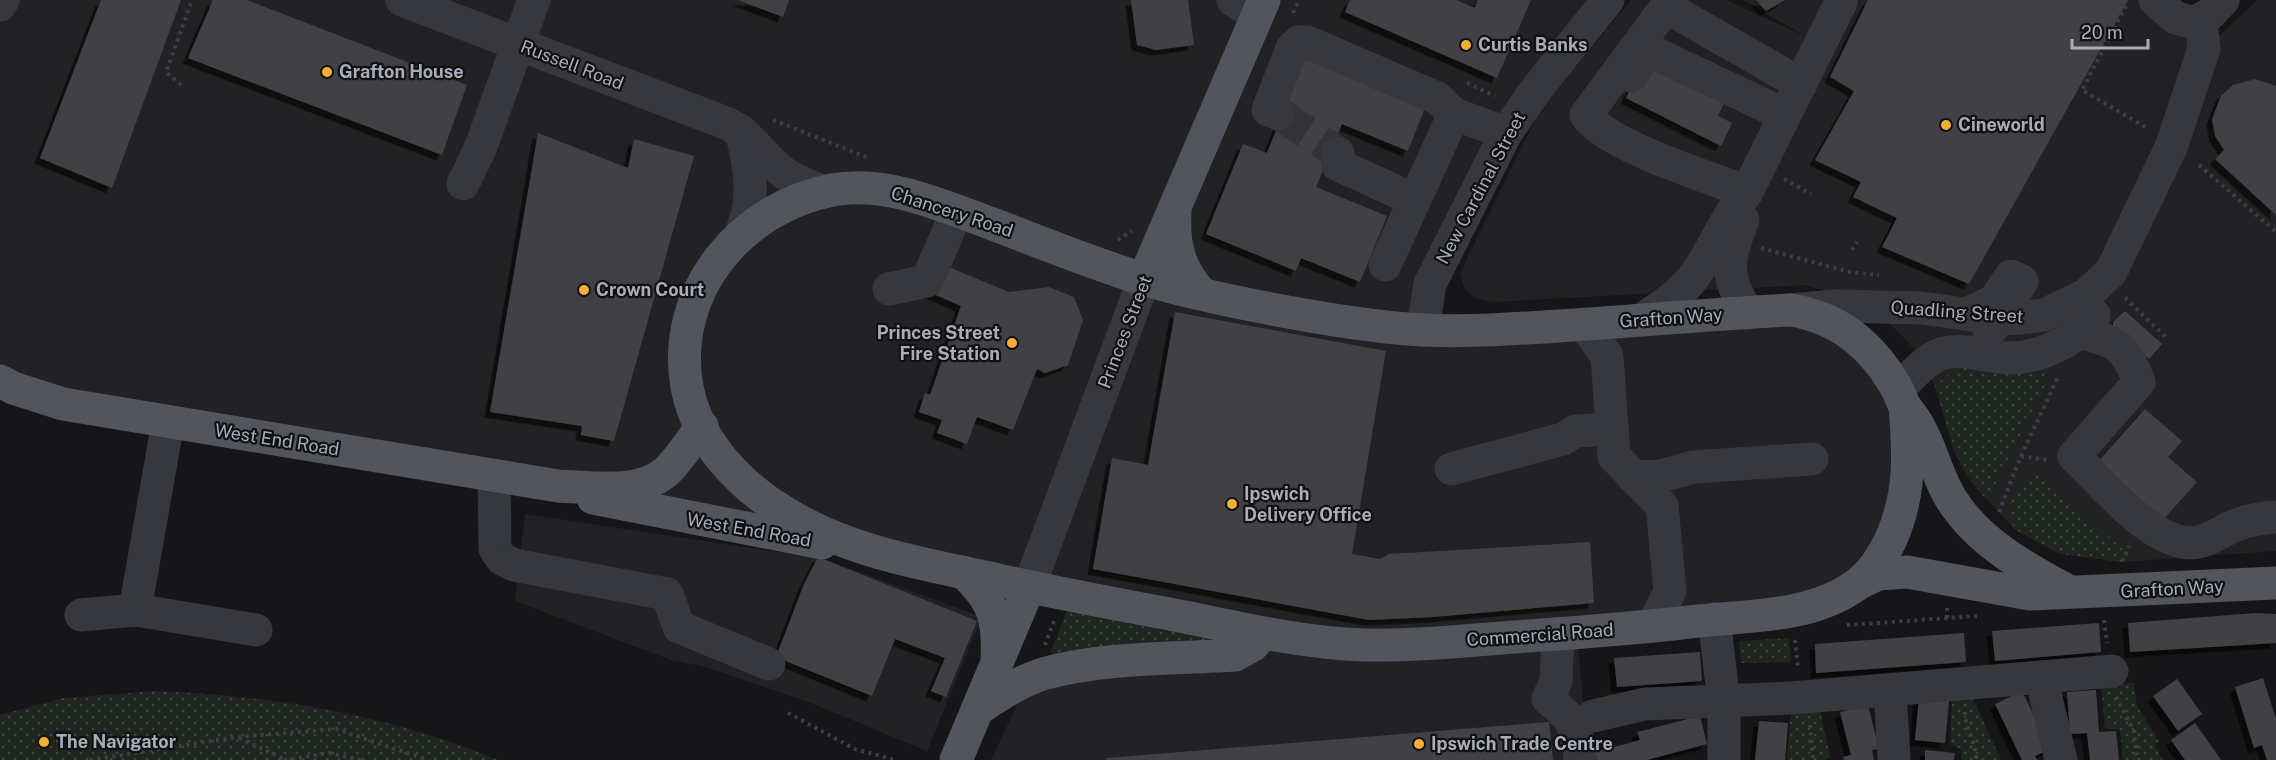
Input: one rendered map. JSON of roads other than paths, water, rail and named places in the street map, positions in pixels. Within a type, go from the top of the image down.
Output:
[{"type":"main road","name":"Princes Street","points":[[1144,279],[1175,206],[1251,5]]},
{"type":"main road","name":"Chancery Road","points":[[1029,587],[871,550],[810,527],[758,494],[726,464],[702,426],[686,383],[685,352],[691,310],[706,277],[720,255],[741,233],[789,204],[825,192],[864,187],[888,190],[957,212],[1144,279]]},
{"type":"main road","points":[[1175,206],[1176,250],[1182,269],[1201,293]]},
{"type":"main road","name":"Grafton Way","points":[[1144,279],[1315,317],[1423,330],[1479,331],[1790,310],[1814,314],[1845,328],[1876,359],[1920,427],[1938,476],[1958,509],[1984,537],[2018,563],[2068,591]]},
{"type":"main road","name":"West End Road","points":[[0,381],[13,388],[63,404],[558,486],[629,487],[650,481],[672,465],[702,426]]},
{"type":"main road","name":"Commercial Road","points":[[1029,587],[1263,633],[1360,645],[1558,634],[1772,615],[1821,602],[1860,582],[1884,556],[1904,505],[1910,459],[1901,398]]},
{"type":"main road","name":"West End Road","points":[[558,486],[607,503],[871,550]]},
{"type":"main road","name":"Princes Street","points":[[963,572],[983,590],[992,610],[997,634],[997,667]]},
{"type":"main road","name":"Grafton Way","points":[[1860,582],[1891,572],[1906,572],[2030,594],[2276,583]]},
{"type":"main road","name":"Princes Street","points":[[956,760],[1029,587]]},
{"type":"main road","points":[[978,709],[998,696],[1043,674],[1090,665],[1234,655],[1253,645],[1263,633]]},
{"type":"street","name":"Russell Road","points":[[402,0],[726,123],[755,125]]},
{"type":"street","points":[[463,184],[480,149],[534,0]]},
{"type":"street","name":"New Cardinal Street","points":[[1423,330],[1430,284],[1506,134],[1535,91],[1608,0]]},
{"type":"street","points":[[1641,320],[1685,287],[1696,273],[1734,207],[1747,192],[1842,0]]},
{"type":"street","points":[[2155,0],[2182,22],[2212,11]]},
{"type":"street","points":[[1747,192],[1620,140],[1592,123],[1586,115],[1666,7],[1801,84]]},
{"type":"street","name":"Quadling Street","points":[[2067,340],[2087,326],[2109,290],[2116,284],[2172,145],[2204,49],[2212,11]]},
{"type":"street","points":[[1279,114],[1268,110],[1292,48],[1299,42],[1307,42],[1437,98],[1454,114],[1506,134]]},
{"type":"street","points":[[1620,140],[1608,111],[1648,50],[1785,115]]},
{"type":"street","points":[[1385,265],[1454,114]]},
{"type":"street","name":"Russell Road","points":[[755,125],[748,135],[779,170],[805,185],[825,192]]},
{"type":"street","points":[[741,233],[748,216],[751,196],[755,125]]},
{"type":"street","points":[[1338,159],[1415,200]]},
{"type":"street","points":[[1747,192],[1745,214],[1731,249],[1728,268],[1738,297],[1748,313]]},
{"type":"street","points":[[889,289],[927,281],[957,212]]},
{"type":"street","name":"Princes Street","points":[[1029,587],[1144,279]]},
{"type":"street","name":"Quadling Street","points":[[1790,310],[1836,306],[1922,308],[1984,316],[2037,317],[2064,308],[2086,295],[2116,284]]},
{"type":"street","points":[[1971,353],[1984,316]]},
{"type":"street","points":[[1584,324],[1607,356],[1614,456],[1662,506],[1670,591],[1653,626]]},
{"type":"street","points":[[1901,398],[1932,358],[1947,353],[2023,357],[2067,340],[2105,338],[2119,347],[2132,365],[2139,382],[2074,456],[2146,524],[2178,542],[2189,544],[2201,542],[2252,519],[2276,517]]},
{"type":"street","points":[[135,610],[168,422]]},
{"type":"street","points":[[1451,469],[1563,439],[1576,431],[1612,429]]},
{"type":"street","points":[[1633,477],[1661,476],[1693,467],[1812,459]]},
{"type":"street","points":[[494,476],[495,549],[502,559],[514,566],[667,594],[680,627],[769,664]]},
{"type":"street","points":[[81,615],[135,610],[256,630]]},
{"type":"street","points":[[1714,619],[1724,702],[1724,760]]},
{"type":"street","points":[[1558,634],[1556,681],[1548,699],[1566,713],[1576,729],[1580,760]]},
{"type":"street","points":[[1593,716],[1638,705],[1724,702],[2112,671]]},
{"type":"street","points":[[2041,677],[2061,760]]},
{"type":"street","points":[[1890,690],[1894,760]]},
{"type":"tunnel","points":[[1279,114],[1338,153]]},
{"type":"place","name":"Curtis Banks","points":[[1466,45]]},
{"type":"place","name":"Grafton House","points":[[327,72]]},
{"type":"place","name":"Cineworld","points":[[1946,125]]},
{"type":"place","name":"Crown Court","points":[[584,290]]},
{"type":"place","name":"Princes Street Fire Station","points":[[1012,343]]},
{"type":"place","name":"Ipswich Delivery Office","points":[[1232,504]]},
{"type":"place","name":"The Navigator","points":[[44,742]]},
{"type":"place","name":"Ipswich Trade Centre","points":[[1419,744]]}]
